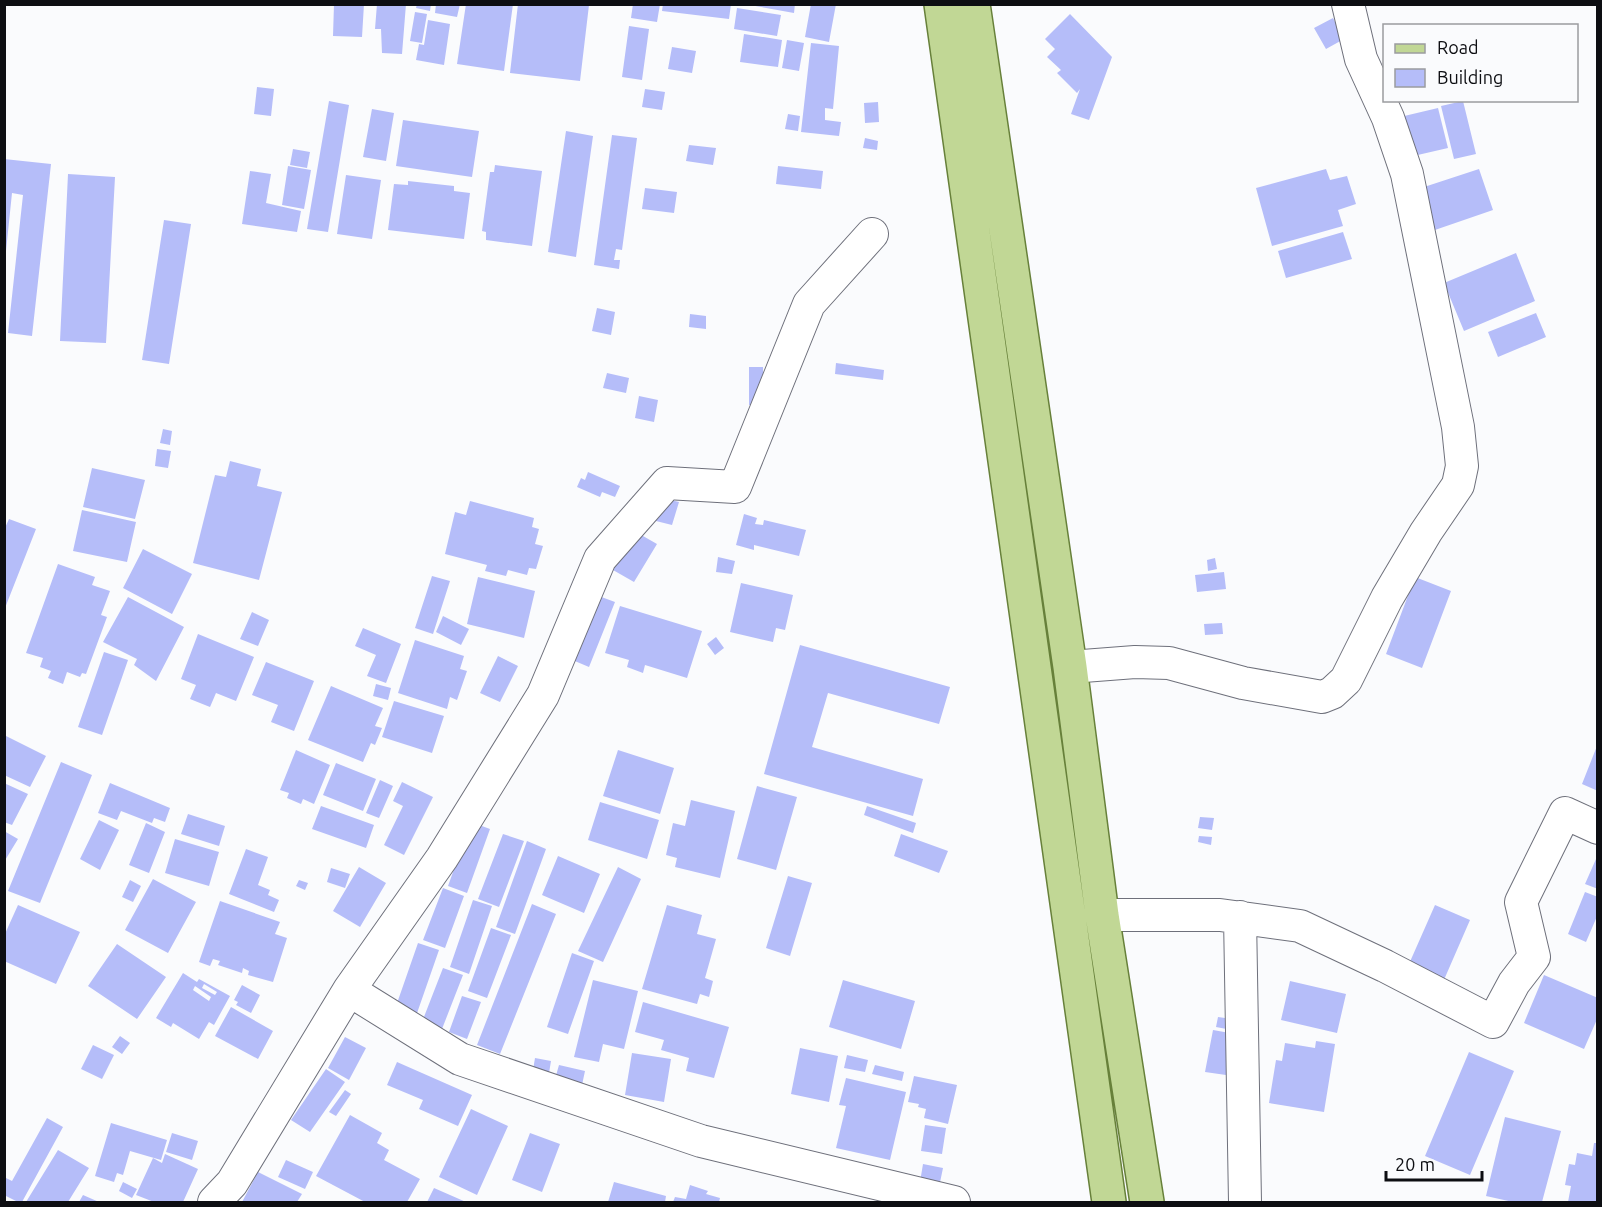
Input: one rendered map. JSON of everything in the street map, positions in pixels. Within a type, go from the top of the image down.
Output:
[{"type":"main road","points":[[941,4],[1109,1203]]},
{"type":"main road","points":[[973,4],[1070,667],[1102,915],[1147,1203]]},
{"type":"street","points":[[1070,667],[1135,662],[1169,663],[1243,683],[1322,697],[1332,693],[1346,680],[1387,598],[1426,532],[1458,485],[1462,466],[1458,428],[1407,174],[1388,118],[1361,59],[1348,4]]},
{"type":"street","points":[[214,1203],[232,1183],[349,990],[442,858],[543,695],[600,559],[667,483],[735,487],[809,304],[872,234]]},
{"type":"street","points":[[1102,915],[1220,915],[1300,926],[1385,966],[1492,1022],[1515,983],[1534,957],[1521,902],[1565,813],[1598,828]]},
{"type":"street","points":[[1240,917],[1245,1203]]},
{"type":"street","points":[[349,990],[460,1059],[700,1141],[954,1203]]},
{"type":"building","points":[[334,4],[364,4],[362,37],[333,36]]},
{"type":"building","points":[[377,4],[406,4],[402,54],[382,53],[381,29],[375,29]]},
{"type":"building","points":[[417,4],[431,4],[430,11],[416,8]]},
{"type":"building","points":[[436,4],[460,4],[457,17],[435,13]]},
{"type":"building","points":[[466,4],[513,4],[504,71],[457,64]]},
{"type":"building","points":[[518,4],[589,5],[580,81],[510,73]]},
{"type":"building","points":[[633,4],[660,4],[657,22],[631,18]]},
{"type":"building","points":[[663,4],[731,4],[729,19],[662,11]]},
{"type":"building","points":[[744,4],[795,4],[794,13]]},
{"type":"building","points":[[811,4],[836,4],[829,42],[805,37]]},
{"type":"building","points":[[737,8],[781,15],[777,36],[734,29]]},
{"type":"building","points":[[415,12],[427,14],[422,43],[410,41]]},
{"type":"building","points":[[1070,14],[1112,57],[1089,120],[1071,114],[1080,89],[1077,93],[1057,73],[1061,70],[1047,57],[1055,49],[1045,39]]},
{"type":"building","points":[[1333,18],[1344,39],[1326,49],[1314,28]]},
{"type":"building","points":[[428,20],[450,24],[444,65],[416,60],[419,44],[424,45]]},
{"type":"building","points":[[629,26],[649,29],[642,80],[622,77]]},
{"type":"building","points":[[744,34],[782,40],[778,67],[740,62]]},
{"type":"building","points":[[787,40],[804,43],[799,71],[782,68]]},
{"type":"building","points":[[811,43],[839,46],[833,109],[825,108],[825,120],[841,122],[839,136],[801,132]]},
{"type":"building","points":[[672,47],[696,51],[692,73],[668,69]]},
{"type":"building","points":[[257,87],[274,89],[271,116],[254,114]]},
{"type":"building","points":[[645,89],[665,92],[662,110],[642,107]]},
{"type":"building","points":[[329,101],[349,105],[328,232],[307,229]]},
{"type":"building","points":[[878,102],[879,122],[865,123],[864,103]]},
{"type":"building","points":[[1463,102],[1476,154],[1454,159],[1441,106]]},
{"type":"building","points":[[1438,108],[1448,148],[1409,157],[1400,117]]},
{"type":"building","points":[[372,109],[394,113],[386,161],[363,157]]},
{"type":"building","points":[[788,114],[800,116],[798,131],[785,129]]},
{"type":"building","points":[[403,120],[479,131],[472,177],[396,166]]},
{"type":"building","points":[[566,131],[593,136],[576,257],[548,252]]},
{"type":"building","points":[[612,135],[637,138],[622,250],[616,249],[614,260],[620,260],[619,269],[594,265]]},
{"type":"building","points":[[865,138],[878,141],[877,150],[863,148]]},
{"type":"building","points":[[689,145],[716,148],[713,165],[686,161]]},
{"type":"building","points":[[293,149],[310,152],[307,168],[290,165]]},
{"type":"building","points":[[4,159],[51,164],[32,336],[8,333],[23,195],[12,193],[6,251],[4,250]]},
{"type":"building","points":[[495,165],[542,171],[532,246],[486,240],[486,232],[482,231],[490,172],[494,172]]},
{"type":"building","points":[[288,166],[311,170],[304,209],[282,205]]},
{"type":"building","points":[[778,166],[823,171],[821,189],[776,184]]},
{"type":"building","points":[[1326,169],[1330,180],[1347,176],[1356,204],[1338,210],[1343,226],[1272,246],[1256,188]]},
{"type":"building","points":[[1479,169],[1493,210],[1432,231],[1418,189]]},
{"type":"building","points":[[250,171],[271,174],[266,203],[301,211],[297,232],[242,224]]},
{"type":"building","points":[[68,174],[115,177],[106,343],[60,341]]},
{"type":"building","points":[[346,175],[381,180],[372,239],[337,234]]},
{"type":"building","points":[[408,181],[454,186],[454,191],[470,193],[464,239],[388,230],[394,184],[408,185]]},
{"type":"building","points":[[645,188],[677,192],[674,213],[642,209]]},
{"type":"building","points":[[164,220],[191,224],[169,364],[142,360]]},
{"type":"building","points":[[1343,232],[1352,259],[1286,278],[1278,251]]},
{"type":"building","points":[[1516,253],[1535,301],[1464,331],[1444,283]]},
{"type":"building","points":[[597,308],[615,312],[611,335],[592,331]]},
{"type":"building","points":[[1536,313],[1546,337],[1498,357],[1488,332]]},
{"type":"building","points":[[690,314],[706,316],[706,329],[689,327]]},
{"type":"building","points":[[836,363],[884,370],[883,380],[835,374]]},
{"type":"building","points":[[749,367],[763,367],[764,405],[749,405]]},
{"type":"building","points":[[607,373],[629,378],[626,393],[603,388]]},
{"type":"building","points":[[639,396],[658,400],[654,422],[635,418]]},
{"type":"building","points":[[163,429],[172,431],[170,445],[160,443]]},
{"type":"building","points":[[157,449],[171,451],[168,468],[155,466]]},
{"type":"building","points":[[230,461],[261,469],[257,486],[282,492],[259,580],[193,563],[215,475],[226,477]]},
{"type":"building","points":[[92,468],[145,480],[135,519],[83,507]]},
{"type":"building","points":[[588,472],[620,486],[615,497],[602,492],[600,497],[577,487],[581,478],[585,480]]},
{"type":"building","points":[[658,497],[679,502],[672,525],[652,520]]},
{"type":"building","points":[[470,501],[534,518],[532,527],[539,529],[535,544],[543,546],[536,569],[529,568],[527,575],[508,570],[506,576],[485,571],[487,565],[445,554],[455,512],[466,515]]},
{"type":"building","points":[[82,510],[136,522],[127,562],[73,551]]},
{"type":"building","points":[[744,514],[757,518],[755,524],[763,525],[764,520],[806,530],[799,556],[754,545],[754,550],[736,545]]},
{"type":"building","points":[[9,519],[36,529],[5,608],[4,530]]},
{"type":"building","points":[[636,532],[657,544],[634,582],[613,570]]},
{"type":"building","points":[[143,549],[192,574],[172,614],[123,588]]},
{"type":"building","points":[[718,557],[735,561],[732,574],[716,572]]},
{"type":"building","points":[[1215,558],[1217,569],[1208,571],[1207,560]]},
{"type":"building","points":[[58,564],[95,577],[92,585],[110,591],[101,615],[107,617],[86,674],[82,673],[80,677],[67,672],[63,684],[48,678],[51,671],[40,667],[43,658],[26,653]]},
{"type":"building","points":[[1224,572],[1226,589],[1197,592],[1195,575]]},
{"type":"building","points":[[432,576],[450,581],[433,634],[415,628]]},
{"type":"building","points":[[478,577],[535,591],[524,638],[467,624]]},
{"type":"building","points":[[1415,577],[1451,591],[1422,668],[1386,654]]},
{"type":"building","points":[[741,583],[793,595],[785,630],[776,628],[773,642],[730,632]]},
{"type":"building","points":[[596,595],[615,602],[589,667],[570,659]]},
{"type":"building","points":[[128,597],[184,627],[156,681],[134,665],[137,659],[103,642]]},
{"type":"building","points":[[620,606],[702,631],[687,678],[645,665],[643,673],[627,667],[629,660],[605,653]]},
{"type":"building","points":[[252,612],[269,620],[258,646],[240,639]]},
{"type":"building","points":[[443,616],[469,629],[461,645],[436,632]]},
{"type":"building","points":[[1222,623],[1223,634],[1205,635],[1204,624]]},
{"type":"building","points":[[363,628],[401,644],[386,683],[367,676],[376,655],[355,646]]},
{"type":"building","points":[[198,634],[254,657],[236,701],[216,693],[210,707],[190,699],[196,685],[181,679]]},
{"type":"building","points":[[716,637],[724,648],[715,655],[707,644]]},
{"type":"building","points":[[415,640],[464,656],[460,669],[467,671],[457,700],[450,697],[447,709],[398,693]]},
{"type":"building","points":[[800,645],[950,687],[939,724],[828,693],[812,747],[923,779],[913,816],[764,774]]},
{"type":"building","points":[[104,652],[128,660],[102,735],[78,727]]},
{"type":"building","points":[[498,656],[518,666],[500,702],[480,693]]},
{"type":"building","points":[[266,662],[314,681],[294,731],[271,722],[278,705],[252,695]]},
{"type":"building","points":[[376,684],[391,688],[388,700],[373,696]]},
{"type":"building","points":[[331,686],[383,708],[375,726],[382,728],[375,745],[371,743],[363,762],[308,740]]},
{"type":"building","points":[[394,701],[444,716],[432,753],[382,737]]},
{"type":"building","points":[[4,735],[46,756],[30,787],[4,775]]},
{"type":"building","points":[[1598,746],[1598,791],[1582,784]]},
{"type":"building","points":[[296,750],[330,765],[314,804],[303,799],[301,804],[287,798],[289,793],[280,790]]},
{"type":"building","points":[[618,750],[674,768],[660,814],[603,796]]},
{"type":"building","points":[[61,762],[92,775],[40,903],[8,891]]},
{"type":"building","points":[[336,763],[376,779],[363,811],[323,795]]},
{"type":"building","points":[[380,780],[393,786],[379,818],[366,813]]},
{"type":"building","points":[[402,782],[433,797],[404,855],[384,845],[403,806],[393,801]]},
{"type":"building","points":[[4,783],[28,794],[12,825],[4,822]]},
{"type":"building","points":[[110,783],[170,808],[165,822],[154,818],[152,823],[121,811],[117,820],[98,813]]},
{"type":"building","points":[[757,786],[797,797],[776,870],[737,859]]},
{"type":"building","points":[[691,800],[735,811],[720,878],[675,867],[677,858],[666,855],[673,823],[685,826]]},
{"type":"building","points":[[600,802],[659,820],[647,859],[588,840]]},
{"type":"building","points":[[321,806],[374,825],[366,848],[312,829]]},
{"type":"building","points":[[867,806],[916,823],[913,833],[864,815]]},
{"type":"building","points":[[188,814],[225,826],[219,846],[181,834]]},
{"type":"building","points":[[1200,817],[1214,818],[1212,830],[1198,828]]},
{"type":"building","points":[[99,820],[119,830],[100,870],[80,859]]},
{"type":"building","points":[[471,822],[490,829],[467,893],[448,886]]},
{"type":"building","points":[[146,823],[165,832],[149,873],[129,865]]},
{"type":"building","points":[[4,831],[18,839],[4,862]]},
{"type":"building","points":[[503,834],[524,841],[499,907],[478,899]]},
{"type":"building","points":[[901,834],[948,851],[939,873],[894,856]]},
{"type":"building","points":[[1199,836],[1212,837],[1211,845],[1198,842]]},
{"type":"building","points":[[175,839],[219,852],[209,886],[165,873]]},
{"type":"building","points":[[527,841],[546,849],[515,934],[496,927]]},
{"type":"building","points":[[246,849],[268,857],[258,885],[270,890],[268,895],[279,900],[274,912],[229,894]]},
{"type":"building","points":[[558,856],[600,874],[584,913],[542,895]]},
{"type":"building","points":[[1596,859],[1598,860],[1598,889],[1585,884]]},
{"type":"building","points":[[359,867],[386,883],[360,927],[333,911]]},
{"type":"building","points":[[618,867],[641,879],[603,962],[578,951]]},
{"type":"building","points":[[331,868],[350,874],[345,888],[327,882]]},
{"type":"building","points":[[788,876],[812,883],[790,956],[766,948]]},
{"type":"building","points":[[153,879],[196,902],[168,953],[125,930]]},
{"type":"building","points":[[130,880],[141,886],[133,902],[122,897]]},
{"type":"building","points":[[299,880],[308,883],[305,890],[296,886]]},
{"type":"building","points":[[443,888],[464,896],[445,948],[423,940]]},
{"type":"building","points":[[1585,892],[1598,897],[1598,914],[1586,942],[1568,934]]},
{"type":"building","points":[[473,900],[492,906],[469,974],[450,967]]},
{"type":"building","points":[[220,901],[280,922],[275,934],[287,938],[273,982],[248,975],[249,971],[243,968],[242,973],[218,965],[220,961],[213,959],[210,966],[199,962]]},
{"type":"building","points":[[532,904],[556,914],[500,1054],[477,1045]]},
{"type":"building","points":[[18,905],[80,932],[56,984],[4,961],[4,936]]},
{"type":"building","points":[[667,905],[702,915],[697,934],[716,939],[705,978],[713,981],[709,997],[700,994],[697,1004],[642,989]]},
{"type":"building","points":[[1435,905],[1470,920],[1440,989],[1405,973]]},
{"type":"building","points":[[491,928],[511,935],[487,998],[468,991]]},
{"type":"building","points":[[418,943],[439,950],[416,1016],[395,1009]]},
{"type":"building","points":[[117,944],[166,977],[137,1019],[88,986]]},
{"type":"building","points":[[572,953],[594,961],[568,1034],[547,1027]]},
{"type":"building","points":[[443,968],[463,975],[442,1029],[422,1022]]},
{"type":"building","points":[[183,973],[197,982],[199,979],[230,996],[214,1025],[209,1022],[199,1039],[173,1023],[171,1027],[156,1018]],"holes":[[[204,984],[217,992],[215,995],[202,988]],[[195,986],[211,997],[209,1001],[193,990]]]},
{"type":"building","points":[[1544,975],[1598,998],[1598,1017],[1584,1049],[1524,1023]]},
{"type":"building","points":[[593,980],[638,991],[624,1049],[603,1044],[599,1062],[574,1057]]},
{"type":"building","points":[[843,980],[915,1001],[901,1049],[829,1027]]},
{"type":"building","points":[[1290,981],[1346,994],[1337,1033],[1281,1020]]},
{"type":"building","points":[[242,985],[260,995],[251,1013],[236,1005],[238,1002],[234,1000]]},
{"type":"building","points":[[462,996],[481,1002],[467,1039],[449,1032]]},
{"type":"building","points":[[643,1002],[729,1027],[714,1078],[686,1071],[689,1058],[661,1050],[664,1040],[635,1032]]},
{"type":"building","points":[[231,1007],[273,1031],[258,1059],[215,1036]]},
{"type":"building","points":[[1218,1017],[1239,1020],[1237,1031],[1216,1027]]},
{"type":"building","points":[[1213,1030],[1241,1035],[1233,1076],[1205,1072]]},
{"type":"building","points":[[120,1036],[130,1043],[122,1054],[112,1047]]},
{"type":"building","points":[[345,1037],[366,1048],[349,1080],[328,1068]]},
{"type":"building","points":[[1316,1041],[1335,1044],[1324,1112],[1269,1103],[1276,1060],[1282,1061],[1285,1043],[1315,1048]]},
{"type":"building","points":[[93,1045],[114,1055],[102,1079],[81,1069]]},
{"type":"building","points":[[800,1048],[838,1056],[829,1102],[791,1094]]},
{"type":"building","points":[[1469,1052],[1514,1071],[1470,1175],[1425,1156]]},
{"type":"building","points":[[632,1053],[671,1059],[664,1102],[625,1095]]},
{"type":"building","points":[[847,1055],[868,1060],[865,1072],[844,1068]]},
{"type":"building","points":[[535,1058],[551,1061],[549,1073],[533,1070]]},
{"type":"building","points":[[397,1062],[472,1095],[458,1126],[419,1109],[423,1100],[387,1085]]},
{"type":"building","points":[[559,1065],[585,1071],[582,1085],[555,1079]]},
{"type":"building","points":[[875,1065],[904,1072],[902,1081],[872,1074]]},
{"type":"building","points":[[326,1069],[345,1082],[310,1132],[291,1120]]},
{"type":"building","points":[[914,1076],[957,1085],[948,1124],[924,1118],[926,1109],[918,1107],[919,1104],[908,1102]]},
{"type":"building","points":[[846,1078],[906,1092],[890,1160],[836,1148],[846,1106],[839,1105]]},
{"type":"building","points":[[345,1090],[351,1094],[336,1116],[329,1112]]},
{"type":"building","points":[[471,1109],[508,1126],[477,1195],[439,1177]]},
{"type":"building","points":[[350,1115],[382,1133],[377,1143],[389,1150],[384,1160],[420,1179],[407,1202],[365,1202],[316,1176]]},
{"type":"building","points":[[1505,1117],[1561,1131],[1542,1202],[1513,1202],[1486,1196]]},
{"type":"building","points":[[47,1118],[63,1127],[22,1202],[18,1202],[4,1195],[4,1177],[12,1181]]},
{"type":"building","points":[[111,1123],[167,1140],[161,1160],[130,1151],[123,1175],[117,1173],[114,1182],[95,1176]]},
{"type":"building","points":[[925,1125],[946,1128],[942,1154],[921,1151]]},
{"type":"building","points":[[172,1133],[198,1141],[192,1160],[166,1152]]},
{"type":"building","points":[[530,1133],[560,1144],[542,1192],[512,1180]]},
{"type":"building","points":[[1594,1143],[1598,1143],[1598,1202],[1568,1202],[1571,1186],[1565,1185],[1569,1164],[1575,1165],[1577,1153],[1592,1156]]},
{"type":"building","points":[[58,1150],[89,1168],[68,1202],[26,1202]]},
{"type":"building","points":[[165,1154],[198,1169],[183,1202],[154,1202],[136,1195],[153,1158],[162,1163]]},
{"type":"building","points":[[286,1160],[313,1172],[305,1189],[278,1177]]},
{"type":"building","points":[[923,1164],[943,1168],[938,1192],[919,1188]]},
{"type":"building","points":[[258,1172],[302,1194],[297,1202],[242,1202]]},
{"type":"building","points":[[123,1182],[137,1189],[132,1198],[119,1191]]},
{"type":"building","points":[[614,1182],[666,1196],[665,1202],[608,1202]]},
{"type":"building","points":[[690,1185],[708,1191],[706,1194],[720,1198],[719,1202],[673,1202],[675,1197],[686,1199]]},
{"type":"building","points":[[434,1188],[466,1202],[427,1202]]},
{"type":"building","points":[[83,1195],[99,1202],[79,1202]]}]
